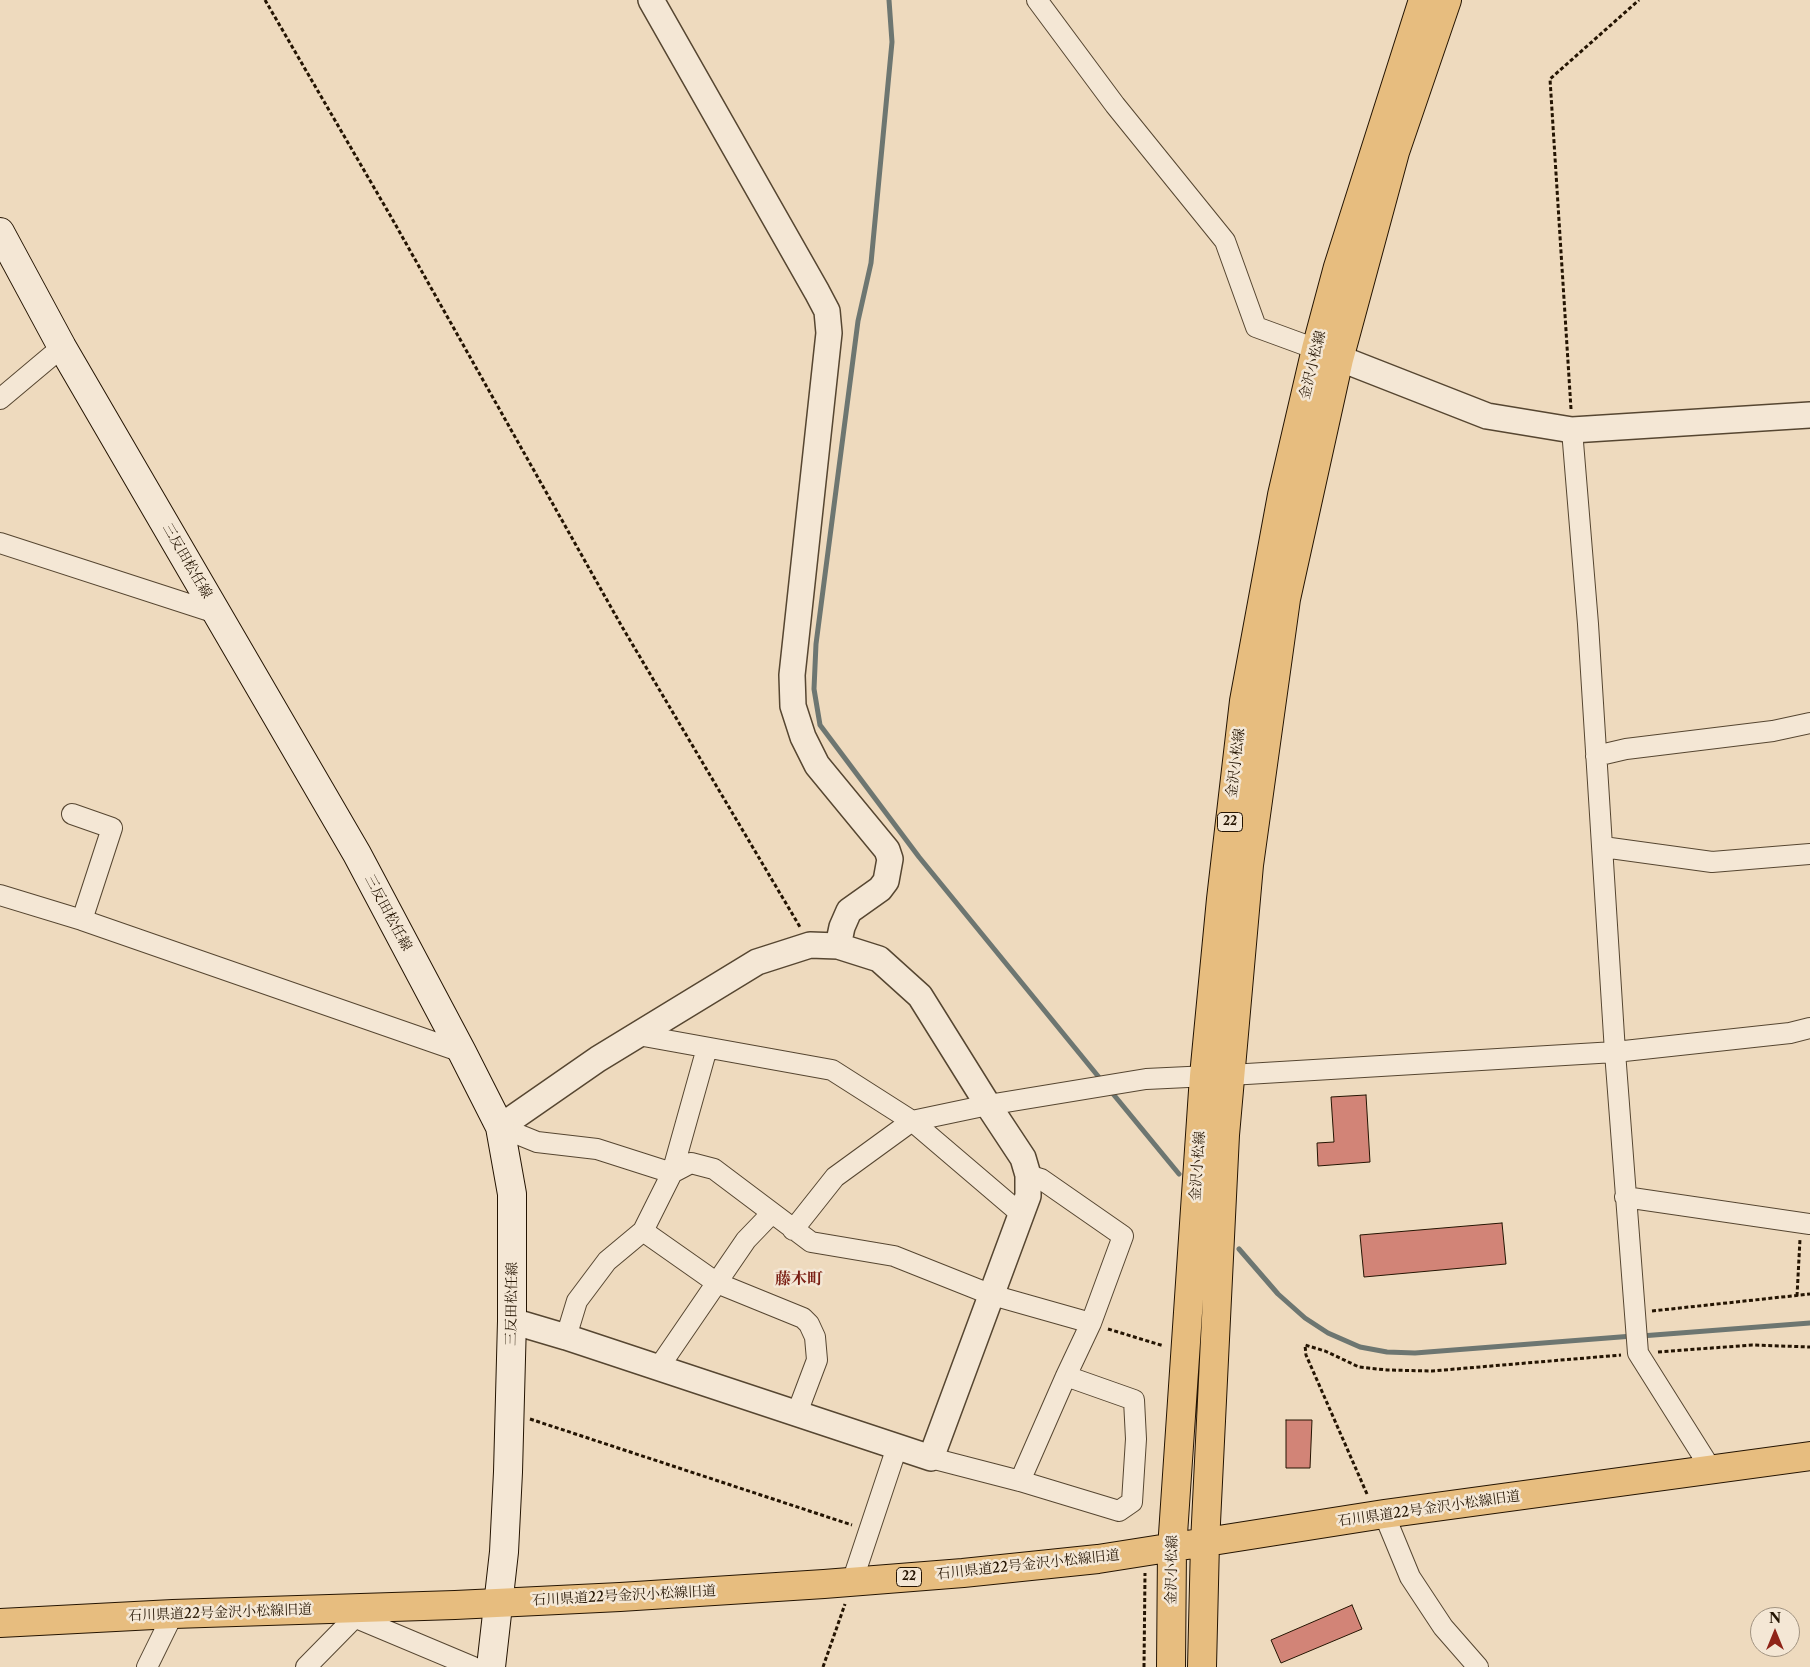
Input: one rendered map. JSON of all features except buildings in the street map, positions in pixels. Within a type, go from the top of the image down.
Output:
[{"type":"main road","name":"金沢小松線","points":[[1328,354],[1338,267],[1423,0]]},
{"type":"main road","name":"金沢小松線","points":[[1171,1667],[1172,1549],[1186,1352],[1217,1076],[1221,899],[1244,701],[1282,495],[1447,0]]},
{"type":"main road","name":"三反田松任線","points":[[0,232],[62,348],[357,854],[500,1127],[512,1194],[512,1321],[508,1472],[491,1667]]},
{"type":"main road","name":"金沢小松線","points":[[1202,1667],[1225,1135],[1217,1076]]},
{"type":"main road","name":"石川県道22号金沢小松線旧道","points":[[0,1623],[173,1614],[359,1613],[852,1582],[973,1572],[1172,1549],[1381,1515],[1810,1456]]},
{"type":"street","points":[[651,0],[818,292],[827,311],[829,333],[792,675],[793,706],[803,737],[816,765],[887,850],[890,859],[886,881],[880,889],[849,911],[842,927],[838,946]]},
{"type":"street","points":[[1037,0],[1115,105],[1225,240],[1256,326],[1487,416],[1572,430],[1810,415]]},
{"type":"street","points":[[0,399],[62,348]]},
{"type":"street","points":[[1572,430],[1588,624],[1615,1052],[1638,1353],[1711,1469]]},
{"type":"street","points":[[0,543],[218,614]]},
{"type":"street","points":[[1596,756],[1626,749],[1773,731],[1810,723]]},
{"type":"street","points":[[72,814],[112,828],[82,920]]},
{"type":"street","points":[[1603,847],[1712,862],[1810,854]]},
{"type":"street","points":[[0,895],[82,920],[462,1052]]},
{"type":"street","points":[[500,1127],[598,1059],[756,962],[810,945],[838,946],[878,959],[920,996],[1023,1158],[1028,1175],[1028,1196],[931,1458]]},
{"type":"street","points":[[793,1230],[835,1177],[912,1121],[988,1105],[1146,1078],[1217,1076],[1615,1052],[1790,1033],[1810,1028]]},
{"type":"street","points":[[638,1035],[832,1070],[912,1121],[1021,1214]]},
{"type":"street","points":[[566,1337],[577,1301],[607,1261],[643,1231],[672,1172],[707,1048]]},
{"type":"street","points":[[500,1127],[537,1142],[597,1149],[672,1172],[691,1163],[714,1169],[771,1214],[811,1242],[894,1256],[992,1295],[1091,1323]]},
{"type":"street","points":[[1020,1481],[1091,1323],[1123,1236],[1041,1179],[1028,1175]]},
{"type":"street","points":[[1625,1197],[1805,1223]]},
{"type":"street","points":[[659,1367],[746,1240],[771,1214]]},
{"type":"street","points":[[643,1231],[717,1283],[803,1318],[809,1324],[815,1337],[817,1360],[797,1413]]},
{"type":"street","points":[[512,1321],[659,1367],[931,1458],[1020,1481],[1119,1511],[1132,1502],[1136,1439],[1134,1400],[1066,1376]]},
{"type":"street","points":[[852,1582],[897,1447]]},
{"type":"street","points":[[1381,1515],[1410,1577],[1443,1627],[1478,1667]]},
{"type":"street","points":[[306,1667],[359,1613],[473,1667]]},
{"type":"street","points":[[147,1667],[173,1614]]},
{"type":"path","points":[[266,0],[390,215],[621,625],[810,945]]},
{"type":"path","points":[[1572,430],[1550,78],[1639,0]]},
{"type":"path","points":[[1797,1296],[1805,1223]]},
{"type":"path","points":[[1636,1317],[1810,1294]]},
{"type":"path","points":[[1091,1323],[1186,1352]]},
{"type":"path","points":[[1381,1515],[1306,1355],[1306,1345],[1325,1351],[1359,1367],[1432,1371],[1752,1345],[1810,1347]]},
{"type":"path","points":[[510,1412],[869,1530]]},
{"type":"path","points":[[1144,1667],[1146,1552]]},
{"type":"path","points":[[823,1667],[852,1582]]},
{"type":"waterway","points":[[889,0],[892,42],[871,263],[858,321],[816,644],[814,689],[820,725],[919,857],[1102,1081]]},
{"type":"waterway","points":[[1109,1089],[1179,1174]]},
{"type":"waterway","points":[[1239,1249],[1278,1294],[1305,1318],[1328,1333],[1360,1347],[1387,1352],[1415,1353],[1633,1336]]},
{"type":"waterway","points":[[1641,1336],[1810,1323]]},
{"type":"district","name":"藤木町","points":[[799,1279]]}]
